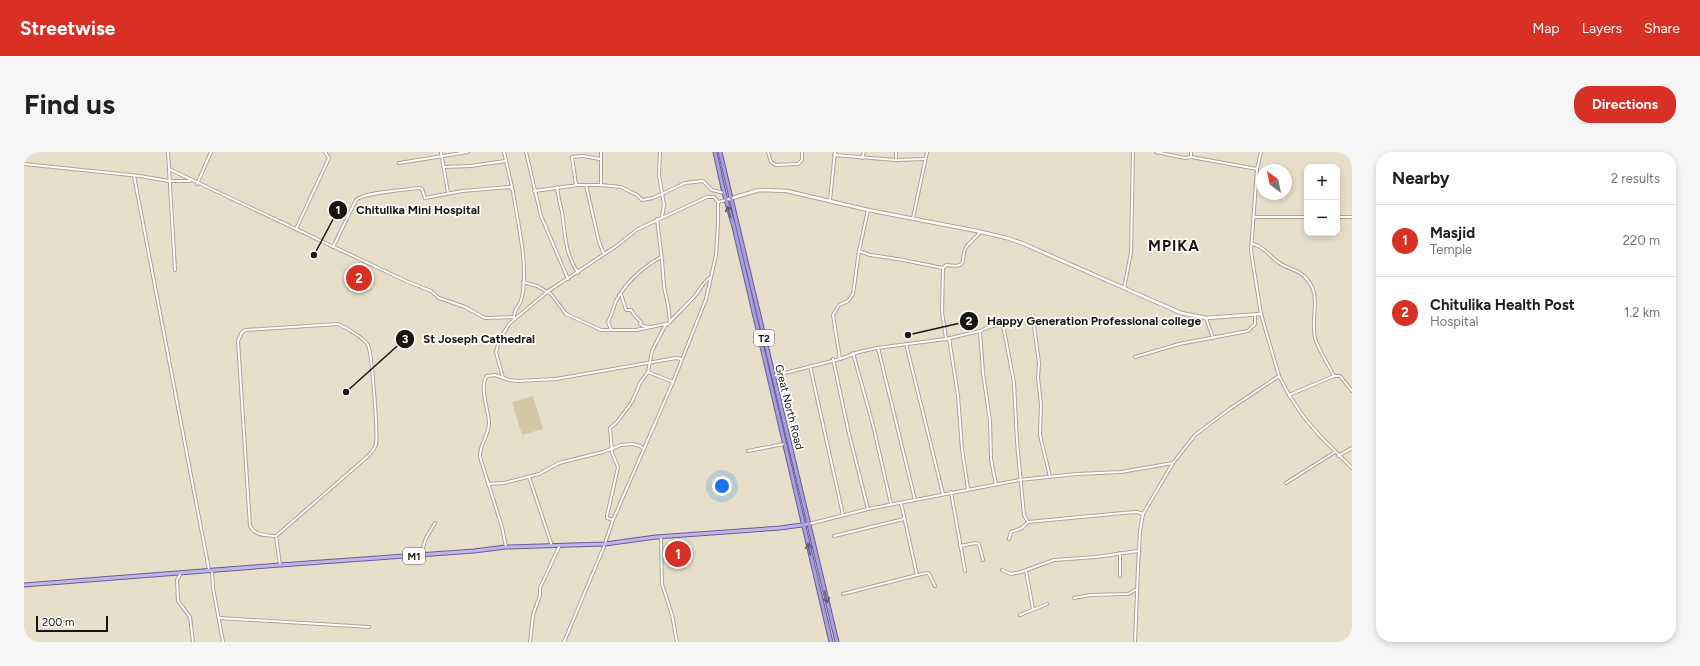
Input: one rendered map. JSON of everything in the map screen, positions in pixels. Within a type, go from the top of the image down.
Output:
[{"type":"highway","name":"Great North Road","points":[[715,152],[831,642]]},
{"type":"highway","name":"Great North Road","points":[[720,152],[772,377],[837,642]]},
{"type":"main road","points":[[726,200],[746,193],[771,190],[786,191],[868,210],[980,231],[1024,244],[1182,313],[1206,318],[1261,314]]},
{"type":"main road","name":"M1","points":[[24,585],[420,555],[506,547],[552,546],[561,544],[605,544],[661,537],[780,528],[809,524]]},
{"type":"street","points":[[168,152],[175,270]]},
{"type":"street","points":[[197,184],[211,152]]},
{"type":"street","points":[[296,230],[329,158],[325,152]]},
{"type":"street","points":[[441,152],[448,194]]},
{"type":"street","points":[[399,163],[468,152]]},
{"type":"street","points":[[504,152],[521,236],[524,282],[521,301],[514,311],[514,318]]},
{"type":"street","points":[[526,152],[534,190],[545,229],[568,279]]},
{"type":"street","points":[[601,152],[601,185]]},
{"type":"street","points":[[660,152],[659,175],[664,205],[662,217]]},
{"type":"street","points":[[768,152],[770,160],[776,166],[798,164],[802,160],[802,152]]},
{"type":"street","points":[[862,158],[864,152]]},
{"type":"street","points":[[896,152],[896,160]]},
{"type":"street","points":[[913,219],[927,152]]},
{"type":"street","points":[[1124,288],[1131,253],[1133,152]]},
{"type":"street","points":[[1156,152],[1256,169]]},
{"type":"street","points":[[1191,152],[1191,157]]},
{"type":"street","points":[[1258,164],[1261,152]]},
{"type":"street","points":[[830,200],[834,154],[862,158],[896,160],[925,159]]},
{"type":"street","points":[[576,185],[572,158],[583,156],[600,159]]},
{"type":"street","points":[[444,167],[470,166],[506,161]]},
{"type":"street","points":[[24,164],[169,181],[191,181]]},
{"type":"street","points":[[169,169],[197,184],[406,281],[431,291],[440,298],[465,307],[485,318],[514,318]]},
{"type":"street","points":[[134,176],[211,571],[212,588],[223,642]]},
{"type":"street","points":[[534,190],[576,185],[601,185],[621,187],[635,194],[642,200],[653,198],[685,183],[702,181],[712,190],[724,193]]},
{"type":"street","points":[[586,185],[599,242],[604,254]]},
{"type":"street","points":[[1256,185],[1252,263],[1261,314],[1279,376],[1289,395],[1303,416],[1338,456],[1352,468]]},
{"type":"street","points":[[333,247],[358,198],[371,194],[419,188],[422,189],[424,198],[447,193],[492,187],[511,187],[512,189]]},
{"type":"street","points":[[557,187],[564,240],[573,265],[578,273]]},
{"type":"street","points":[[503,379],[497,359],[497,347],[505,328],[514,318],[548,292],[578,273],[638,229],[707,197],[714,197],[718,202],[716,255],[706,299],[673,382],[613,520],[605,544],[564,642]]},
{"type":"street","points":[[718,202],[726,200]]},
{"type":"street","points":[[840,359],[833,315],[839,305],[852,298],[868,210]]},
{"type":"street","points":[[1254,217],[1304,217]]},
{"type":"street","points":[[1340,217],[1352,217]]},
{"type":"street","points":[[657,220],[664,287],[670,322]]},
{"type":"street","points":[[860,251],[870,255],[943,268],[946,265],[957,266],[963,261],[966,246],[977,237],[980,231]]},
{"type":"street","points":[[1252,243],[1266,250],[1281,264],[1301,273],[1309,281],[1316,294],[1314,322],[1316,338],[1334,376]]},
{"type":"street","points":[[611,329],[608,322],[616,301],[636,274],[644,267],[661,257]]},
{"type":"street","points":[[943,268],[942,312],[958,396],[962,449],[968,489]]},
{"type":"street","points":[[524,282],[537,286],[548,292],[553,296],[566,314],[601,330],[636,330],[667,325],[681,309],[692,300],[704,283],[711,277]]},
{"type":"street","points":[[621,294],[626,310],[631,310],[643,326],[652,327]]},
{"type":"street","points":[[1135,357],[1179,344],[1240,333],[1252,329],[1255,324],[1255,314]]},
{"type":"street","points":[[1206,318],[1213,338]]},
{"type":"street","points":[[772,377],[833,359],[840,359],[878,348],[947,338],[980,331],[1001,324],[1026,320],[1032,322],[1034,326],[1039,363],[1038,378],[1041,404],[1040,435],[1050,477]]},
{"type":"street","points":[[334,324],[342,326],[366,343],[370,352],[376,446],[367,457],[276,536],[254,532],[250,526],[238,341],[239,335],[246,330],[334,324]]},
{"type":"street","points":[[613,520],[607,516],[618,467],[613,456],[610,428],[617,422],[632,402],[640,383],[648,372],[653,349],[666,324]]},
{"type":"street","points":[[1001,324],[1004,330],[1014,383],[1017,442],[1024,515],[1028,522]]},
{"type":"street","points":[[980,331],[983,373],[990,421],[991,459],[996,485]]},
{"type":"street","points":[[906,344],[943,494]]},
{"type":"street","points":[[878,348],[915,500]]},
{"type":"street","points":[[853,354],[873,425],[891,504]]},
{"type":"street","points":[[506,547],[502,527],[480,457],[480,451],[489,428],[484,382],[487,376],[490,374],[509,380],[532,381],[556,379],[676,358],[682,359]]},
{"type":"street","points":[[833,359],[849,434],[868,509]]},
{"type":"street","points":[[810,366],[843,515]]},
{"type":"street","points":[[648,372],[673,382]]},
{"type":"street","points":[[1135,642],[1139,551],[1143,514],[1184,447],[1204,427],[1279,376]]},
{"type":"street","points":[[1289,395],[1334,376],[1340,376],[1344,379],[1352,391]]},
{"type":"street","points":[[488,484],[504,483],[544,472],[559,464],[626,444],[640,446],[644,449]]},
{"type":"street","points":[[748,451],[785,444]]},
{"type":"street","points":[[1338,456],[1352,448]]},
{"type":"street","points":[[1286,483],[1335,452]]},
{"type":"street","points":[[809,524],[891,504],[1021,480],[1121,472],[1173,463]]},
{"type":"street","points":[[529,476],[552,546]]},
{"type":"street","points":[[951,492],[965,571]]},
{"type":"street","points":[[901,503],[917,575]]},
{"type":"street","points":[[1009,539],[1011,532],[1022,528],[1028,522],[1137,512],[1143,514]]},
{"type":"street","points":[[834,536],[904,519]]},
{"type":"street","points":[[420,555],[426,538],[435,523]]},
{"type":"street","points":[[276,536],[280,565]]},
{"type":"street","points":[[661,537],[662,584],[672,615],[677,642]]},
{"type":"street","points":[[960,546],[976,543],[979,544],[983,560]]},
{"type":"street","points":[[530,642],[533,615],[540,595],[540,588],[561,544]]},
{"type":"street","points":[[1002,570],[1011,574],[1054,560],[1096,557],[1139,551]]},
{"type":"street","points":[[1120,553],[1120,576]]},
{"type":"street","points":[[1026,570],[1033,609]]},
{"type":"street","points":[[181,573],[177,580],[178,601],[190,617],[193,642]]},
{"type":"street","points":[[842,594],[927,573],[935,586]]},
{"type":"street","points":[[1074,598],[1090,595],[1128,594],[1137,589]]},
{"type":"street","points":[[1020,615],[1047,604]]},
{"type":"street","points":[[219,618],[369,627]]},
{"type":"shaded area","points":[[533,396],[543,429],[522,435],[512,402]]},
{"type":"place","name":"Chitulika Mini Hospital","points":[[314,255]]},
{"type":"place","name":"Chitulika Health Post","points":[[359,278]]},
{"type":"place","name":"Happy Generation Professional college","points":[[908,335]]},
{"type":"place","name":"St Joseph Cathedral","points":[[346,392]]},
{"type":"place","name":"Masjid","points":[[678,554]]},
{"type":"district","name":"MPIKA","points":[[1174,246]]}]
